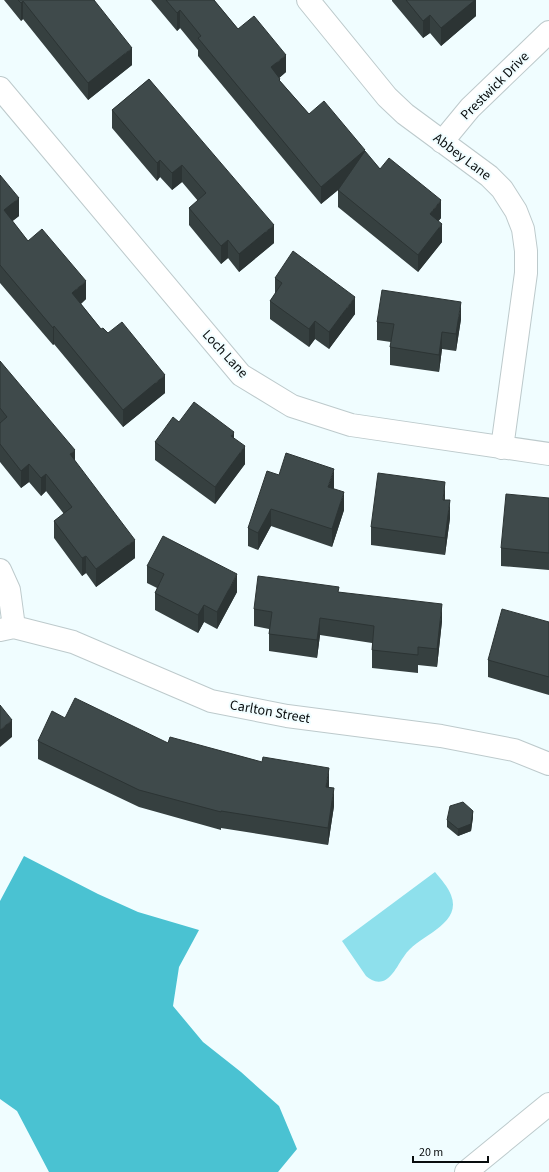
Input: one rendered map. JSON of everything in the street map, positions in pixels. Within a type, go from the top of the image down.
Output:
[{"type":"street","name":"Abbey Lane","points":[[308,0],[387,97],[405,114],[489,176],[502,189],[516,211],[523,230],[526,251],[526,273],[502,448]]},
{"type":"street","name":"Prestwick Drive","points":[[442,142],[470,108],[549,32]]},
{"type":"street","name":"Loch Lane","points":[[0,88],[241,375],[292,406],[351,425],[549,454]]},
{"type":"street","points":[[0,570],[9,590],[7,628]]},
{"type":"street","name":"Carlton Street","points":[[7,628],[73,642],[211,701],[287,716],[441,736],[514,750],[549,764]]},
{"type":"street","points":[[466,1172],[549,1104]]},
{"type":"shaded area","points":[[24,856],[98,894],[138,912],[199,930],[179,967],[173,1006],[203,1042],[241,1072],[279,1106],[297,1149],[278,1172],[49,1172],[17,1111],[0,1099],[0,901]]},
{"type":"shaded area","points":[[435,872],[451,895],[453,904],[451,913],[447,920],[410,949],[391,976],[378,982],[370,979],[366,976],[342,941]]},
{"type":"building","points":[[18,0],[94,0],[132,48],[88,83],[23,1],[21,3]]},
{"type":"building","points":[[166,0],[214,0],[238,29],[254,16],[286,55],[271,67],[280,79],[279,80],[309,114],[324,101],[365,150],[321,187],[198,38],[201,36],[180,10],[177,13]]},
{"type":"building","points":[[406,0],[475,0],[441,28],[430,15],[423,21]]},
{"type":"building","points":[[149,79],[274,225],[239,254],[228,240],[221,246],[189,208],[206,193],[182,165],[172,173],[160,160],[157,163],[112,110]]},
{"type":"building","points":[[365,151],[380,169],[389,158],[441,200],[430,214],[442,224],[418,255],[338,190]]},
{"type":"building","points":[[0,175],[19,198],[4,210],[28,241],[42,229],[86,281],[72,293],[101,329],[103,328],[108,333],[122,322],[165,375],[123,410],[54,326],[53,328],[0,265]]},
{"type":"building","points":[[293,251],[355,297],[329,332],[315,321],[309,329],[270,301],[282,283],[275,278]]},
{"type":"building","points":[[382,290],[461,302],[456,334],[442,332],[439,355],[390,347],[394,324],[377,322]]},
{"type":"building","points":[[0,361],[75,450],[70,454],[135,540],[96,569],[86,556],[82,558],[54,521],[72,507],[46,474],[41,478],[29,464],[21,471],[0,444],[0,423],[7,417],[0,408]]},
{"type":"building","points":[[194,402],[234,432],[231,436],[245,446],[215,487],[155,442],[173,417],[179,422]]},
{"type":"building","points":[[286,453],[334,469],[328,487],[344,492],[332,529],[271,509],[258,533],[248,528],[267,471],[279,475]]},
{"type":"building","points":[[378,473],[445,482],[443,500],[450,500],[445,538],[371,527]]},
{"type":"building","points":[[506,494],[549,498],[549,553],[501,548]]},
{"type":"building","points":[[163,536],[237,574],[217,612],[204,605],[198,615],[155,593],[164,574],[147,566]]},
{"type":"building","points":[[258,576],[339,587],[338,592],[442,604],[437,649],[418,647],[418,655],[372,650],[374,626],[320,618],[317,640],[269,634],[272,612],[254,609]]},
{"type":"building","points":[[502,609],[549,622],[549,677],[488,660]]},
{"type":"building","points":[[75,698],[168,743],[170,737],[262,762],[263,757],[329,768],[326,787],[334,788],[328,828],[221,812],[139,790],[38,741],[52,711],[65,718]]},
{"type":"building","points":[[0,705],[12,720],[0,730]]},
{"type":"building","points":[[463,802],[473,811],[471,824],[458,829],[447,820],[450,806]]}]
